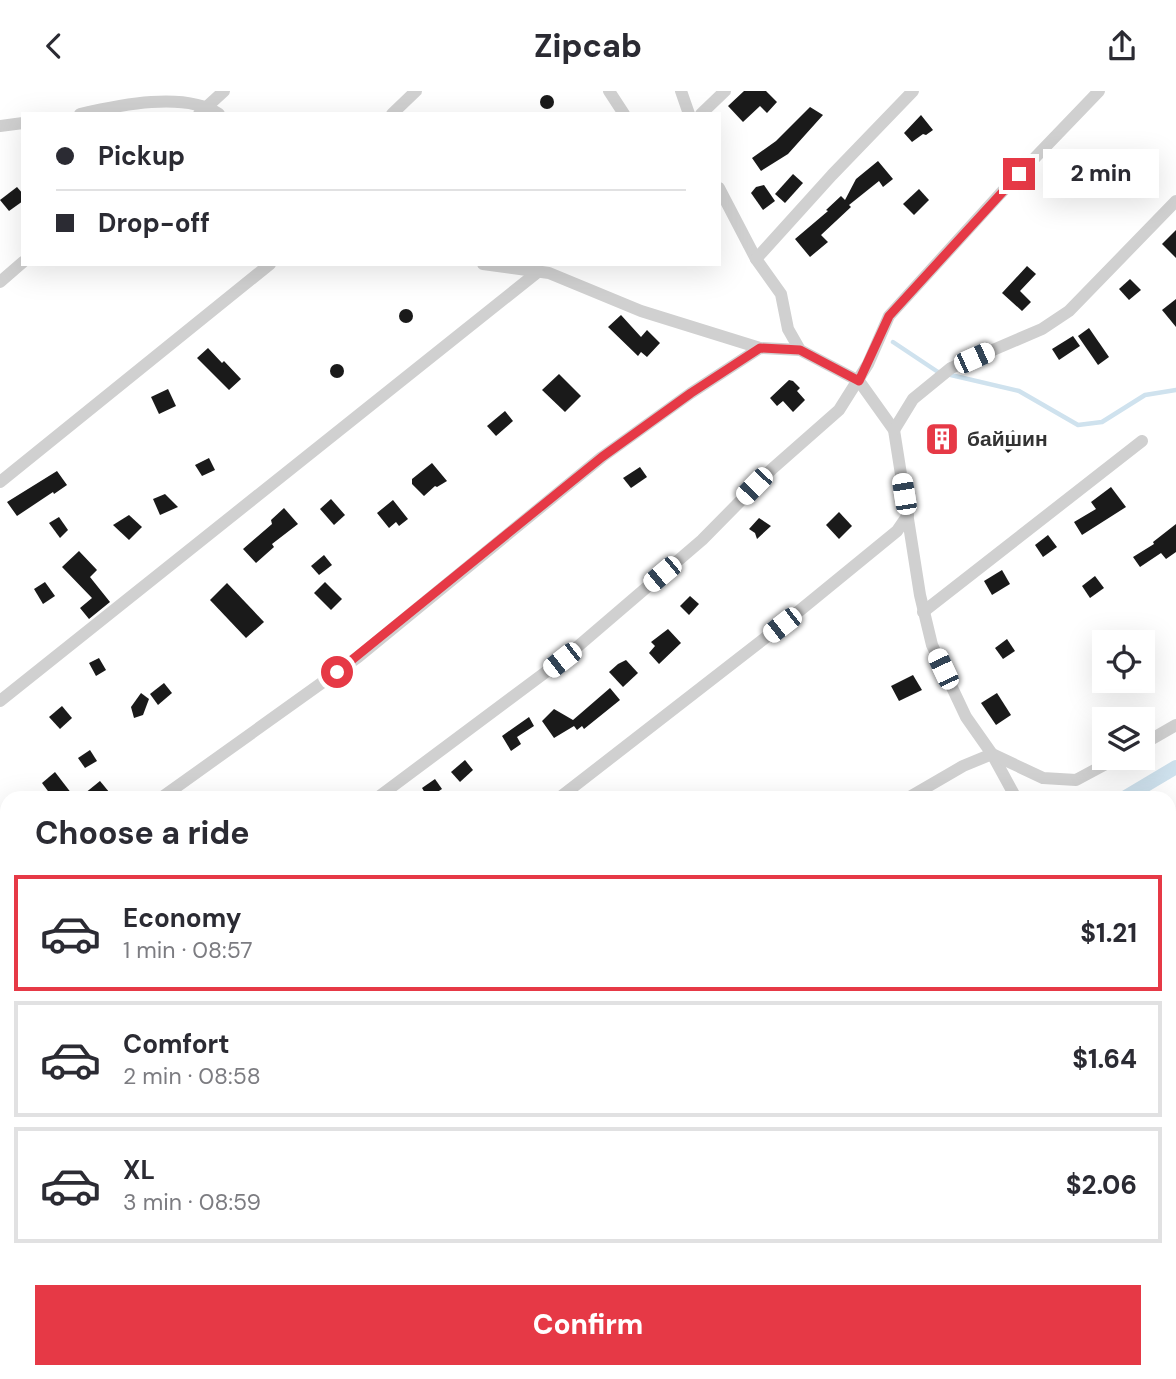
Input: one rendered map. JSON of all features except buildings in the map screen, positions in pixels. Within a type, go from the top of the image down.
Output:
[{"type":"street","points":[[140,91],[209,111]]},
{"type":"street","points":[[198,91],[209,111]]},
{"type":"street","points":[[209,111],[224,91]]},
{"type":"street","points":[[394,112],[416,91]]},
{"type":"street","points":[[609,91],[623,112]]},
{"type":"street","points":[[681,91],[688,112]]},
{"type":"street","points":[[703,112],[725,91]]},
{"type":"street","points":[[756,260],[832,175],[913,91]]},
{"type":"street","points":[[386,791],[562,660],[682,557],[772,468],[839,410],[859,381],[889,316],[1098,91]]},
{"type":"street","points":[[89,112],[154,97]]},
{"type":"street","points":[[0,126],[21,123]]},
{"type":"street","points":[[721,192],[756,260],[781,294],[788,329],[800,350]]},
{"type":"street","points":[[894,431],[913,399],[951,368],[1042,329],[1069,311],[1176,201]]},
{"type":"street","points":[[0,282],[21,264]]},
{"type":"street","points":[[0,482],[268,266]]},
{"type":"street","points":[[499,266],[548,273],[641,311],[760,348],[800,350],[859,381],[894,431],[923,612],[932,645],[966,717],[992,754],[1012,791]]},
{"type":"street","points":[[0,701],[539,271]]},
{"type":"street","points":[[180,791],[358,657],[602,457],[691,393],[760,348]]},
{"type":"street","points":[[923,612],[1142,441]]},
{"type":"street","points":[[568,791],[782,625],[897,531],[908,515]]},
{"type":"street","points":[[1155,737],[1176,726]]},
{"type":"street","points":[[920,791],[963,766],[992,754],[1043,778],[1076,780],[1094,770]]},
{"type":"waterway","points":[[893,342],[938,372],[1019,391],[1078,425],[1102,422],[1145,395],[1176,390]]},
{"type":"waterway","points":[[1136,791],[1176,767]]},
{"type":"place","name":"байшин","points":[[942,439]]},
{"type":"route","points":[[337,672],[602,457],[691,393],[760,348],[800,350],[859,381],[889,316],[1019,174]]}]
